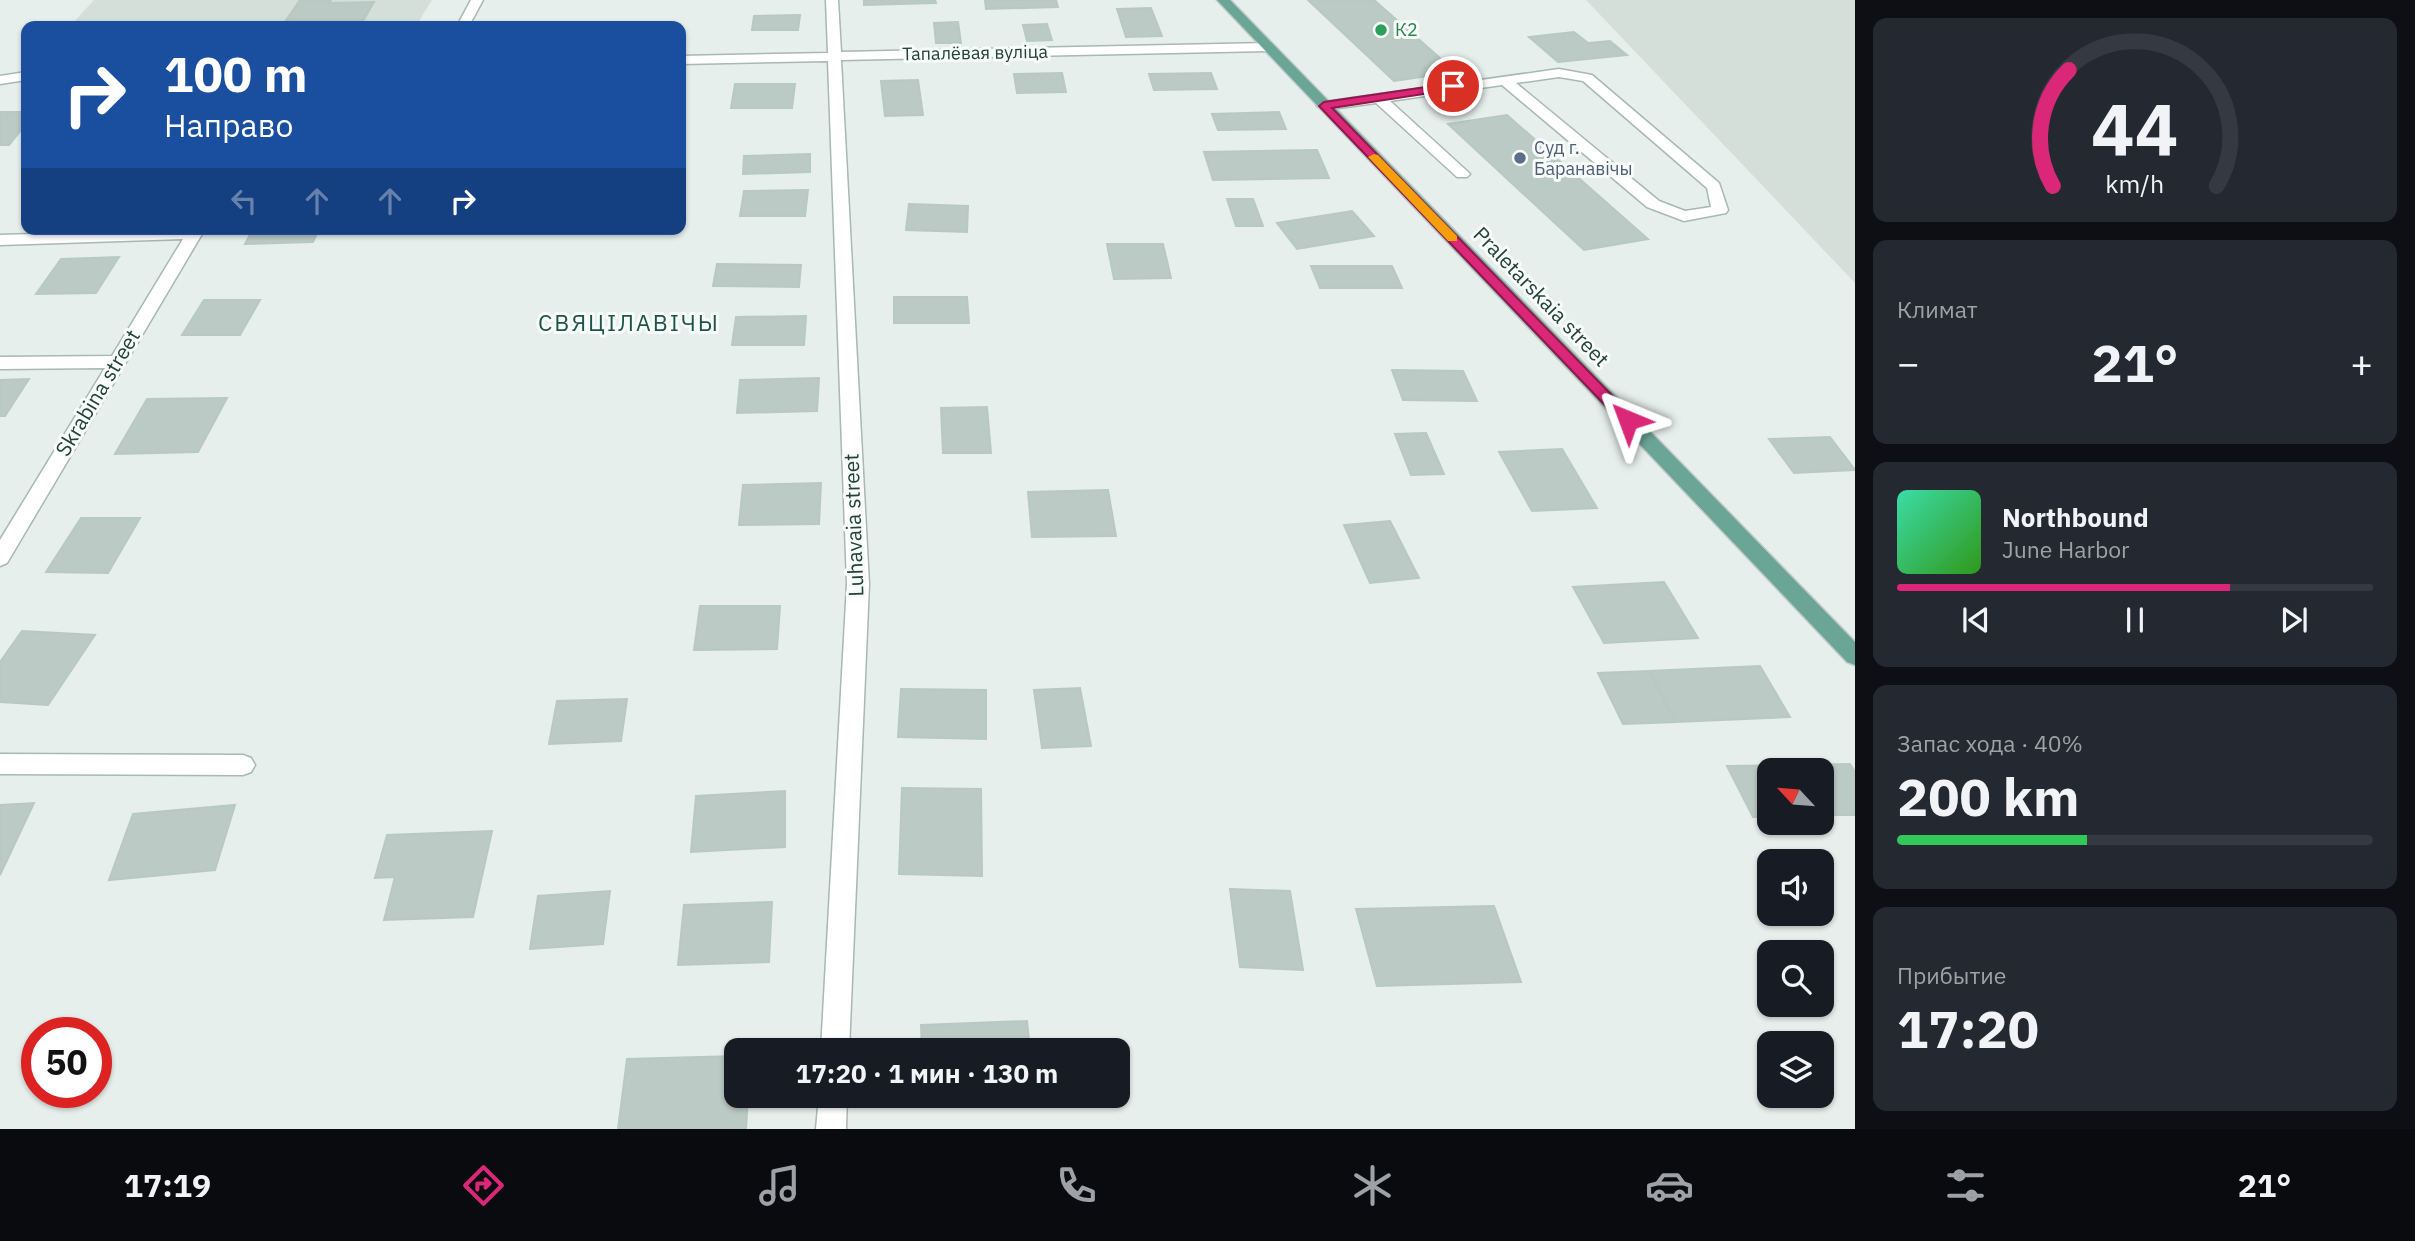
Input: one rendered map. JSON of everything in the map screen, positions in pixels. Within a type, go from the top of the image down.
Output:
[{"type":"main road","name":"Praletarskaia street","points":[[1223,0],[1855,656]]},
{"type":"street","points":[[466,21],[477,0]]},
{"type":"street","name":"Luhavaia street","points":[[832,0],[858,584],[836,1038]]},
{"type":"street","name":"Тапалёвая вуліца","points":[[686,60],[1268,47]]},
{"type":"street","points":[[1324,106],[1378,97],[1504,80],[1559,73],[1587,78],[1714,186],[1720,210],[1684,216],[1653,204],[1504,80]]},
{"type":"street","points":[[0,80],[21,77]]},
{"type":"street","points":[[1378,97],[1462,174]]},
{"type":"street","points":[[0,240],[122,235]]},
{"type":"street","name":"Skrabina street","points":[[0,558],[194,235]]},
{"type":"street","points":[[0,363],[117,362]]},
{"type":"street","points":[[0,764],[243,765]]},
{"type":"street","points":[[831,1129],[832,1108]]},
{"type":"shaded area","points":[[94,0],[432,0],[419,21],[75,21]]},
{"type":"shaded area","points":[[1586,0],[1855,0],[1855,283]]},
{"type":"building","points":[[300,0],[331,0],[329,3],[374,2],[363,21],[285,21]]},
{"type":"building","points":[[864,0],[935,0],[936,3],[864,5]]},
{"type":"building","points":[[985,0],[1056,0],[1058,7],[986,9]]},
{"type":"building","points":[[1308,0],[1374,0],[1456,72],[1394,81]]},
{"type":"building","points":[[1151,8],[1162,36],[1126,37],[1117,9]]},
{"type":"building","points":[[800,15],[798,30],[752,30],[754,16]]},
{"type":"building","points":[[958,22],[961,43],[936,43],[934,23]]},
{"type":"building","points":[[1047,24],[1052,40],[1027,41],[1023,25]]},
{"type":"building","points":[[1574,32],[1588,43],[1610,41],[1627,55],[1558,62],[1529,37]]},
{"type":"building","points":[[1062,73],[1066,92],[1017,93],[1014,74]]},
{"type":"building","points":[[1211,73],[1217,89],[1154,90],[1149,74]]},
{"type":"building","points":[[918,80],[923,115],[885,116],[881,81]]},
{"type":"building","points":[[735,84],[795,84],[792,108],[731,108]]},
{"type":"building","points":[[0,112],[21,112],[21,130],[9,145],[0,145]]},
{"type":"building","points":[[1279,112],[1286,129],[1218,130],[1212,114]]},
{"type":"building","name":"Суд г. Баранавічы","points":[[1507,115],[1648,239],[1584,250],[1448,124]]},
{"type":"building","points":[[1317,150],[1329,178],[1213,180],[1204,152]]},
{"type":"building","points":[[810,154],[810,172],[743,174],[744,156]]},
{"type":"building","points":[[808,190],[805,216],[740,216],[744,191]]},
{"type":"building","points":[[1227,199],[1253,199],[1263,226],[1236,226]]},
{"type":"building","points":[[909,204],[968,206],[967,232],[906,230]]},
{"type":"building","points":[[1352,211],[1374,236],[1297,249],[1277,223]]},
{"type":"building","points":[[250,235],[316,235],[313,242],[245,244]]},
{"type":"building","points":[[1107,244],[1163,244],[1171,278],[1114,279]]},
{"type":"building","points":[[119,257],[96,293],[36,294],[61,259]]},
{"type":"building","points":[[717,264],[801,265],[799,287],[713,286]]},
{"type":"building","points":[[1311,266],[1392,266],[1402,288],[1320,288]]},
{"type":"building","points":[[894,297],[967,297],[969,323],[894,323]]},
{"type":"building","points":[[204,300],[260,300],[240,335],[182,335]]},
{"type":"building","points":[[806,316],[804,345],[732,345],[736,317]]},
{"type":"building","points":[[1392,370],[1463,371],[1477,401],[1403,400]]},
{"type":"building","points":[[819,378],[817,411],[737,413],[740,380]]},
{"type":"building","points":[[29,379],[5,416],[0,416],[0,380]]},
{"type":"building","points":[[227,398],[198,452],[115,454],[147,399]]},
{"type":"building","points":[[987,407],[991,453],[943,453],[941,408]]},
{"type":"building","points":[[1426,433],[1444,474],[1411,475],[1395,434]]},
{"type":"building","points":[[1830,437],[1855,470],[1794,473],[1769,439]]},
{"type":"building","points":[[1562,449],[1597,508],[1532,511],[1499,452]]},
{"type":"building","points":[[821,483],[819,524],[739,525],[743,485]]},
{"type":"building","points":[[1108,490],[1116,536],[1032,537],[1028,492]]},
{"type":"building","points":[[81,518],[140,518],[108,573],[46,572]]},
{"type":"building","points":[[1390,521],[1419,578],[1370,583],[1344,525]]},
{"type":"building","points":[[1664,582],[1698,638],[1604,643],[1573,587]]},
{"type":"building","points":[[700,606],[780,606],[777,649],[694,650]]},
{"type":"building","points":[[22,631],[95,635],[48,705],[0,702],[0,662]]},
{"type":"building","points":[[1760,666],[1790,717],[1676,722],[1649,671]]},
{"type":"building","points":[[1649,671],[1676,722],[1623,724],[1598,673]]},
{"type":"building","points":[[1080,688],[1091,746],[1042,748],[1034,690]]},
{"type":"building","points":[[901,689],[986,690],[986,739],[898,737]]},
{"type":"building","points":[[627,699],[621,741],[549,744],[557,701]]},
{"type":"building","points":[[1834,764],[1850,764],[1855,772],[1855,815],[1834,815]]},
{"type":"building","points":[[1727,766],[1757,766],[1757,817],[1753,817]]},
{"type":"building","points":[[902,788],[981,789],[982,876],[899,874]]},
{"type":"building","points":[[785,791],[785,847],[691,852],[696,796]]},
{"type":"building","points":[[34,803],[0,875],[0,805]]},
{"type":"building","points":[[235,805],[215,870],[109,880],[133,814]]},
{"type":"building","points":[[492,831],[473,917],[384,920],[395,877],[375,878],[387,835]]},
{"type":"building","points":[[1230,889],[1290,891],[1303,970],[1240,967]]},
{"type":"building","points":[[610,891],[603,944],[530,949],[538,896]]},
{"type":"building","points":[[772,902],[769,962],[678,965],[684,905]]},
{"type":"building","points":[[1494,906],[1521,982],[1377,986],[1356,909]]},
{"type":"building","points":[[1027,1021],[1029,1038],[922,1038],[921,1025]]},
{"type":"building","points":[[724,1056],[724,1108],[747,1108],[746,1129],[618,1129],[627,1059]]},
{"type":"slow traffic","points":[[1374,157],[1453,239]]},
{"type":"place","name":"К2","points":[[1381,30]]},
{"type":"place","name":"Суд г. Баранавічы","points":[[1520,158]]},
{"type":"district","name":"СВЯЦІЛАВІЧЫ","points":[[629,323]]},
{"type":"route","points":[[1453,86],[1324,106],[1628,420]]}]
